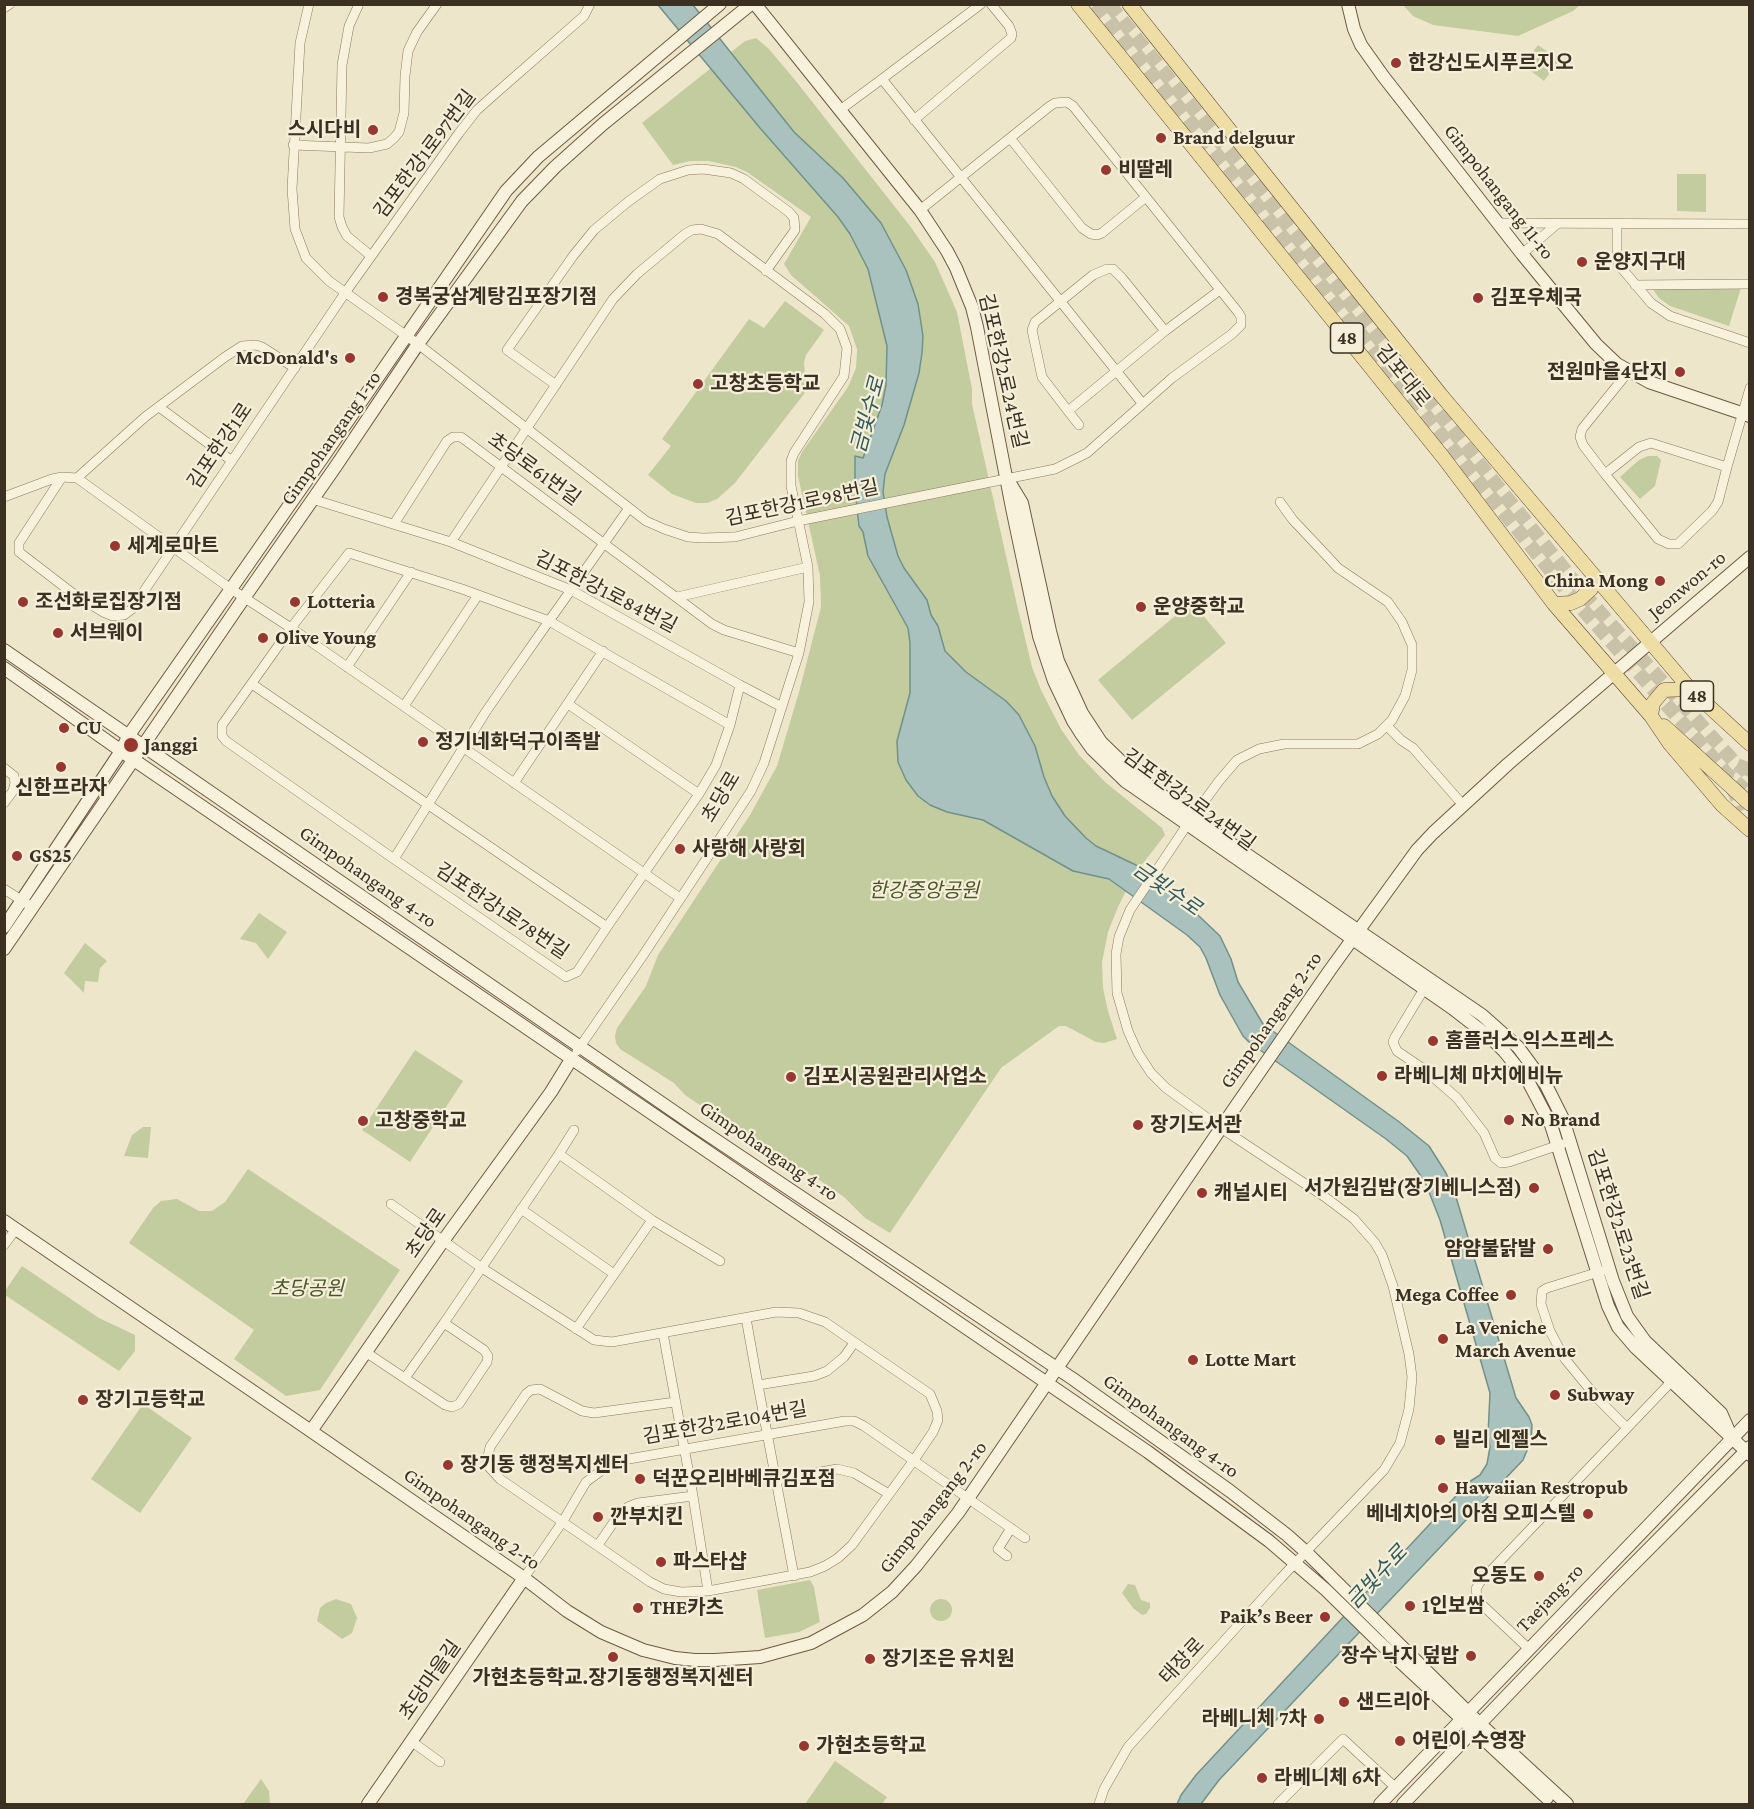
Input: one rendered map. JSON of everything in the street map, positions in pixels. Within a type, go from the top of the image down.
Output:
[{"type":"main road","name":"김포대로","points":[[1078,4],[1443,457],[1554,604],[1651,716]]},
{"type":"main road","name":"김포대로","points":[[1129,4],[1441,395],[1650,642]]},
{"type":"main road","points":[[1554,604],[1571,603],[1580,599],[1591,589],[1594,576]]},
{"type":"main road","name":"48","points":[[1650,642],[1690,689],[1749,744]]},
{"type":"main road","points":[[1690,689],[1664,690],[1653,703],[1651,716],[1670,744],[1722,806],[1749,830]]},
{"type":"main road","points":[[1651,716],[1671,732],[1747,810]]},
{"type":"street","points":[[4,9],[10,4]]},
{"type":"street","points":[[309,4],[300,43],[293,145],[292,214],[298,242],[306,258],[316,269],[345,293],[406,336]]},
{"type":"street","points":[[359,4],[349,26],[345,46],[339,207],[342,227],[356,245],[371,256]]},
{"type":"street","name":"김포한강1로97번길","points":[[293,145],[369,148],[387,144],[399,132],[404,113],[408,51],[417,32],[437,4]]},
{"type":"street","name":"김포한강1로97번길","points":[[345,293],[477,110],[584,16],[590,4]]},
{"type":"street","name":"Gimpohangang 1-ro","points":[[4,927],[27,904],[144,746],[418,344],[508,219],[534,187],[603,124],[753,4]]},
{"type":"street","name":"김포한강2로24번길","points":[[753,4],[920,210],[947,251],[972,308],[1039,636],[1054,681],[1073,721],[1092,749],[1125,781],[1190,821],[1355,935]]},
{"type":"street","points":[[840,110],[981,4]]},
{"type":"street","points":[[915,120],[1011,38],[1011,30],[991,4]]},
{"type":"street","name":"Gimpohangang 11-ro","points":[[1348,4],[1361,45],[1383,76],[1522,254],[1596,344],[1617,364],[1649,382],[1745,414]]},
{"type":"street","name":"Gimpohangang 1-ro","points":[[4,949],[27,904],[129,735],[506,191],[538,157],[719,6]]},
{"type":"street","points":[[882,79],[1142,403]]},
{"type":"street","name":"김포한강2로24번길","points":[[920,210],[1055,103],[1067,102],[1073,106],[1241,316],[1239,328],[1190,364],[1078,458],[1055,469],[1007,479]]},
{"type":"street","points":[[1010,138],[1082,228],[1091,234],[1102,233],[1146,197]]},
{"type":"street","points":[[451,542],[624,286],[692,230],[701,229],[718,234],[766,271],[795,230],[794,218],[744,179],[731,173],[703,169],[688,170],[660,179],[594,230],[507,350],[556,385]]},
{"type":"street","points":[[1498,223],[1749,224]]},
{"type":"street","points":[[1522,254],[1557,224]]},
{"type":"street","points":[[1617,225],[1619,265],[1651,303],[1670,316],[1749,343]]},
{"type":"street","name":"김포한강2로24번길","points":[[1079,425],[1042,377],[1032,334],[1035,322],[1100,270],[1113,270],[1165,331]]},
{"type":"street","name":"초당로","points":[[309,1430],[441,1240],[551,1092],[642,957],[750,790],[764,763],[799,653],[809,602],[808,567],[791,486],[790,461],[844,376],[847,348],[833,320],[766,271]]},
{"type":"street","points":[[1635,285],[1749,284]]},
{"type":"street","points":[[1068,411],[1165,331],[1220,291]]},
{"type":"street","name":"김포한강1로","points":[[62,477],[22,538],[18,548],[23,556],[71,592],[108,615],[124,615],[132,609],[174,548],[345,293]]},
{"type":"street","name":"김포한강1로98번길","points":[[406,336],[646,521],[688,537],[735,537],[798,521],[1007,479]]},
{"type":"street","points":[[77,478],[159,407],[242,346],[262,347],[295,368]]},
{"type":"street","points":[[1629,371],[1582,429],[1580,437],[1583,445],[1605,474],[1658,539],[1664,543],[1678,544],[1712,512],[1718,502],[1745,414],[1749,388]]},
{"type":"street","points":[[159,407],[232,461]]},
{"type":"street","name":"초당로61번길","points":[[394,524],[447,441],[453,437],[461,437],[724,630],[799,653]]},
{"type":"street","points":[[1605,474],[1639,447],[1651,443],[1727,467]]},
{"type":"street","points":[[4,497],[39,483],[62,477],[77,478],[231,589],[291,628],[680,898]]},
{"type":"street","name":"김포한강1로84번길","points":[[312,499],[451,542],[571,590],[740,685]]},
{"type":"street","points":[[1280,502],[1293,520],[1338,568],[1388,602],[1402,622],[1412,645],[1412,670],[1405,696],[1387,726],[1413,748],[1463,805]]},
{"type":"street","points":[[394,858],[462,747],[629,508]]},
{"type":"street","name":"김포한강1로78번길","points":[[730,725],[549,621],[350,553],[291,628],[222,725],[221,731],[226,741],[566,976],[577,972],[699,794],[716,765],[730,725],[740,685]]},
{"type":"street","name":"Jeonwon-ro","points":[[1650,642],[1749,557]]},
{"type":"street","points":[[676,597],[808,567]]},
{"type":"street","points":[[347,667],[411,572]]},
{"type":"street","points":[[404,706],[478,595]]},
{"type":"street","name":"Gimpohangang 2-ro","points":[[4,1221],[524,1578],[567,1611],[601,1632],[644,1650],[675,1658],[695,1660],[760,1657],[811,1643],[863,1615],[891,1592],[916,1566],[968,1499],[1330,970],[1417,850],[1463,805],[1650,642]]},
{"type":"street","name":"Gimpohangang 4-ro","points":[[4,650],[695,1126],[1057,1369],[1230,1491],[1306,1552],[1387,1631],[1465,1715]]},
{"type":"street","points":[[514,783],[603,651]]},
{"type":"street","name":"Gimpohangang 4-ro","points":[[4,668],[134,760],[1148,1452],[1296,1563],[1378,1641],[1478,1727]]},
{"type":"street","points":[[252,684],[607,927]]},
{"type":"street","points":[[740,685],[782,707]]},
{"type":"street","points":[[568,704],[699,794]]},
{"type":"street","name":"태장로","points":[[1099,1804],[1104,1789],[1128,1747],[1374,1481],[1393,1457],[1406,1426],[1412,1377],[1409,1354],[1387,1268],[1375,1242],[1365,1229],[1325,1197],[1221,1128],[1166,1088],[1151,1073],[1128,1031],[1117,993],[1116,970],[1119,937],[1130,910],[1168,853],[1219,781],[1238,760],[1258,748],[1284,744],[1358,744],[1378,734],[1387,726]]},
{"type":"street","points":[[4,768],[14,776],[15,783],[13,791],[4,803]]},
{"type":"street","points":[[4,888],[27,904]]},
{"type":"street","name":"김포한강2로23번길","points":[[1355,935],[1471,1022],[1504,1051],[1537,1094],[1565,1143],[1621,1303],[1635,1329],[1721,1413],[1732,1438]]},
{"type":"street","name":"김포한강2로23번길","points":[[1355,935],[1455,996],[1504,1034],[1528,1059],[1546,1085],[1563,1119],[1565,1143],[1597,1273],[1618,1327],[1636,1348],[1732,1438]]},
{"type":"street","points":[[1424,989],[1395,1037],[1393,1042],[1397,1051],[1425,1070],[1456,1098],[1484,1133],[1495,1158],[1501,1163],[1565,1143]]},
{"type":"street","points":[[405,1378],[574,1130]]},
{"type":"street","points":[[558,1154],[652,1220],[720,1261]]},
{"type":"street","points":[[391,1204],[482,1268],[594,1340],[603,1342],[776,1312],[799,1312],[825,1322],[930,1394],[938,1411],[938,1420],[933,1432],[914,1460],[852,1545],[838,1557],[825,1566],[794,1576],[708,1591],[681,1592],[664,1589],[650,1582],[500,1479],[489,1467],[490,1447],[531,1390],[540,1389],[582,1411],[594,1413],[675,1402]]},
{"type":"street","points":[[521,1209],[614,1274]]},
{"type":"street","points":[[576,1329],[652,1220]]},
{"type":"street","points":[[4,1245],[16,1229]]},
{"type":"street","name":"초당로","points":[[309,1430],[368,1353],[441,1240]]},
{"type":"street","points":[[1610,1269],[1547,1288],[1542,1291],[1541,1305],[1550,1331],[1565,1359],[1597,1398],[1627,1428]]},
{"type":"street","points":[[746,1318],[794,1576]]},
{"type":"street","points":[[368,1353],[445,1405],[452,1407],[459,1404],[487,1362],[488,1356],[484,1350],[444,1323]]},
{"type":"street","points":[[663,1333],[708,1591]]},
{"type":"street","points":[[758,1385],[814,1376],[827,1371],[844,1357],[854,1343]]},
{"type":"street","points":[[1529,1649],[1478,1600],[1476,1589],[1480,1582],[1671,1382]]},
{"type":"street","name":"Taejang-ro","points":[[1380,1804],[1749,1420]]},
{"type":"street","name":"김포한강2로104번길","points":[[524,1578],[563,1521],[586,1482],[609,1465],[623,1460],[827,1423],[854,1421],[1025,1538]]},
{"type":"street","points":[[1732,1438],[1748,1451]]},
{"type":"street","name":"Taejang-ro","points":[[1403,1804],[1611,1587],[1748,1451]]},
{"type":"street","points":[[777,1480],[832,1469],[845,1470],[889,1494]]},
{"type":"street","points":[[597,1545],[618,1516],[628,1507],[638,1503],[693,1496]]},
{"type":"street","points":[[1007,1556],[998,1549],[1011,1528]]},
{"type":"street","name":"초당마을길","points":[[368,1804],[524,1578]]},
{"type":"street","points":[[1478,1727],[1555,1804]]},
{"type":"street","points":[[1478,1727],[1567,1804]]},
{"type":"street","points":[[1278,1804],[1343,1739],[1396,1788]]},
{"type":"street","points":[[411,1741],[440,1762]]},
{"type":"green space","points":[[1403,5],[1580,5],[1573,11],[1518,36],[1433,25],[1413,16]]},
{"type":"green space","name":"한강중앙공원","points":[[756,38],[768,48],[795,80],[910,226],[935,262],[957,312],[972,389],[972,404],[1017,605],[1032,667],[1041,690],[1061,729],[1079,755],[1105,782],[1162,828],[1165,835],[1134,875],[1108,932],[1102,962],[1103,988],[1117,1039],[1104,1043],[1096,1042],[1066,1026],[1059,1026],[1001,1068],[890,1233],[865,1218],[844,1197],[815,1177],[792,1167],[685,1095],[674,1083],[620,1049],[615,1036],[617,1028],[646,986],[658,955],[750,815],[777,766],[821,607],[820,576],[798,476],[798,461],[848,387],[856,368],[857,349],[849,326],[791,275],[784,264],[811,217],[747,172],[736,167],[709,161],[690,161],[673,165],[642,123],[745,41]]},
{"type":"green space","points":[[1538,45],[1559,60],[1544,81],[1523,65]]},
{"type":"green space","points":[[1677,174],[1706,174],[1706,212],[1677,211]]},
{"type":"green space","points":[[1652,288],[1741,288],[1729,326],[1670,306],[1659,298]]},
{"type":"green space","points":[[785,301],[824,330],[806,355],[804,394],[735,483],[717,499],[707,503],[696,503],[672,494],[648,475],[671,446],[662,439],[749,319],[764,328]]},
{"type":"green space","points":[[1648,456],[1657,456],[1661,460],[1655,486],[1640,499],[1620,477],[1639,460]]},
{"type":"green space","points":[[1192,602],[1226,643],[1132,720],[1098,680]]},
{"type":"green space","points":[[259,913],[287,932],[268,959],[256,943],[240,939]]},
{"type":"green space","points":[[85,943],[107,961],[100,968],[98,982],[85,981],[84,993],[64,973]]},
{"type":"green space","points":[[415,1050],[463,1081],[410,1162],[362,1130]]},
{"type":"green space","points":[[143,1127],[151,1127],[148,1158],[124,1156],[132,1135]]},
{"type":"green space","name":"초당공원","points":[[248,1169],[400,1270],[320,1390],[286,1396],[234,1359],[254,1330],[129,1243],[153,1208],[161,1201],[177,1199],[199,1211],[212,1211],[225,1202]]},
{"type":"green space","points":[[22,1266],[99,1318],[135,1335],[135,1351],[119,1371],[5,1295],[5,1291]]},
{"type":"green space","points":[[143,1404],[192,1438],[140,1513],[91,1479]]},
{"type":"green space","points":[[810,1580],[814,1587],[820,1622],[799,1632],[765,1638],[757,1590]]},
{"type":"green space","points":[[1128,1584],[1135,1585],[1141,1600],[1150,1603],[1146,1614],[1142,1615],[1133,1608],[1122,1593]]},
{"type":"green space","points":[[336,1599],[351,1604],[357,1618],[352,1633],[342,1639],[317,1621],[320,1608]]},
{"type":"green space","points":[[941,1599],[949,1602],[952,1610],[949,1618],[941,1621],[933,1618],[930,1610],[933,1602]]},
{"type":"green space","points":[[835,1761],[887,1797],[882,1804],[805,1804]]},
{"type":"green space","points":[[261,1779],[269,1791],[270,1804],[243,1804]]},
{"type":"water","name":"금빛수로","points":[[658,5],[693,5],[794,132],[843,178],[881,223],[906,270],[918,304],[923,336],[922,353],[919,373],[904,425],[885,474],[883,492],[887,517],[898,556],[927,600],[945,651],[966,672],[1006,701],[1019,715],[1035,746],[1052,796],[1065,816],[1086,838],[1096,846],[1136,865],[1171,891],[1185,893],[1181,899],[1220,936],[1231,959],[1238,982],[1263,1024],[1429,1146],[1446,1173],[1456,1197],[1516,1398],[1532,1425],[1531,1441],[1523,1460],[1219,1780],[1201,1804],[1177,1804],[1196,1775],[1469,1482],[1480,1475],[1487,1464],[1490,1447],[1488,1435],[1490,1393],[1440,1220],[1425,1182],[1407,1156],[1243,1036],[1220,995],[1200,947],[1187,935],[1109,879],[1073,871],[983,820],[947,812],[930,805],[918,796],[906,780],[898,762],[897,741],[910,693],[908,628],[868,556],[863,532],[859,526],[855,490],[855,456],[863,458],[882,405],[886,385],[887,346],[868,269],[850,234],[838,217],[760,128]]},
{"type":"tunnel","points":[[1096,4],[1570,595],[1723,769],[1743,810]]},
{"type":"tunnel","points":[[1109,4],[1590,601],[1737,765],[1750,770]]},
{"type":"tunnel","points":[[1737,765],[1750,776]]},
{"type":"tunnel","points":[[1723,769],[1750,793]]},
{"type":"place","name":"한강신도시푸르지오","points":[[1396,63]]},
{"type":"place","name":"스시다비","points":[[373,130]]},
{"type":"place","name":"Brand delguur","points":[[1161,138]]},
{"type":"place","name":"비딸레","points":[[1106,170]]},
{"type":"place","name":"운양지구대","points":[[1582,262]]},
{"type":"place","name":"경복궁삼계탕김포장기점","points":[[383,297]]},
{"type":"place","name":"김포우체국","points":[[1478,298]]},
{"type":"place","name":"McDonald's","points":[[350,358]]},
{"type":"place","name":"전원마을4단지","points":[[1680,372]]},
{"type":"place","name":"고창초등학교","points":[[698,384]]},
{"type":"place","name":"세계로마트","points":[[115,546]]},
{"type":"place","name":"China Mong","points":[[1660,581]]},
{"type":"place","name":"조선화로집장기점","points":[[23,602]]},
{"type":"place","name":"Lotteria","points":[[295,602]]},
{"type":"place","name":"운양중학교","points":[[1141,607]]},
{"type":"place","name":"서브웨이","points":[[58,633]]},
{"type":"place","name":"Olive Young","points":[[263,638]]},
{"type":"place","name":"CU","points":[[64,728]]},
{"type":"place","name":"정기네화덕구이족발","points":[[423,742]]},
{"type":"place","name":"Janggi","points":[[131,745]]},
{"type":"place","name":"신한프라자","points":[[61,767]]},
{"type":"place","name":"사랑해 사랑회","points":[[680,849]]},
{"type":"place","name":"GS25","points":[[17,856]]},
{"type":"place","name":"홈플러스 익스프레스","points":[[1433,1041]]},
{"type":"place","name":"라베니체 마치에비뉴","points":[[1382,1076]]},
{"type":"place","name":"김포시공원관리사업소","points":[[791,1077]]},
{"type":"place","name":"No Brand","points":[[1509,1120]]},
{"type":"place","name":"고창중학교","points":[[363,1121]]},
{"type":"place","name":"장기도서관","points":[[1138,1125]]},
{"type":"place","name":"서가원김밥(장기베니스점)","points":[[1534,1188]]},
{"type":"place","name":"캐널시티","points":[[1202,1193]]},
{"type":"place","name":"얌얌불닭발","points":[[1548,1249]]},
{"type":"place","name":"Mega Coffee","points":[[1511,1295]]},
{"type":"place","name":"La Veniche March Avenue","points":[[1443,1339]]},
{"type":"place","name":"Lotte Mart","points":[[1193,1360]]},
{"type":"place","name":"Subway","points":[[1555,1395]]},
{"type":"place","name":"장기고등학교","points":[[83,1400]]},
{"type":"place","name":"빌리 엔젤스","points":[[1440,1440]]},
{"type":"place","name":"장기동 행정복지센터","points":[[448,1465]]},
{"type":"place","name":"덕꾼오리바베큐김포점","points":[[640,1479]]},
{"type":"place","name":"Hawaiian Restropub","points":[[1443,1488]]},
{"type":"place","name":"베네치아의 아침 오피스텔","points":[[1588,1514]]},
{"type":"place","name":"깐부치킨","points":[[598,1517]]},
{"type":"place","name":"파스타샵","points":[[661,1562]]},
{"type":"place","name":"오동도","points":[[1539,1576]]},
{"type":"place","name":"1인보쌈","points":[[1410,1606]]},
{"type":"place","name":"THE카츠","points":[[638,1608]]},
{"type":"place","name":"Paik’s Beer","points":[[1325,1617]]},
{"type":"place","name":"장수 낙지 덮밥","points":[[1471,1656]]},
{"type":"place","name":"가현초등학교.장기동행정복지센터","points":[[613,1657]]},
{"type":"place","name":"장기조은 유치원","points":[[870,1659]]},
{"type":"place","name":"샌드리아","points":[[1344,1702]]},
{"type":"place","name":"라베니체 7차","points":[[1319,1719]]},
{"type":"place","name":"어린이 수영장","points":[[1400,1741]]},
{"type":"place","name":"가현초등학교","points":[[804,1746]]},
{"type":"place","name":"라베니체 6차","points":[[1262,1778]]}]
